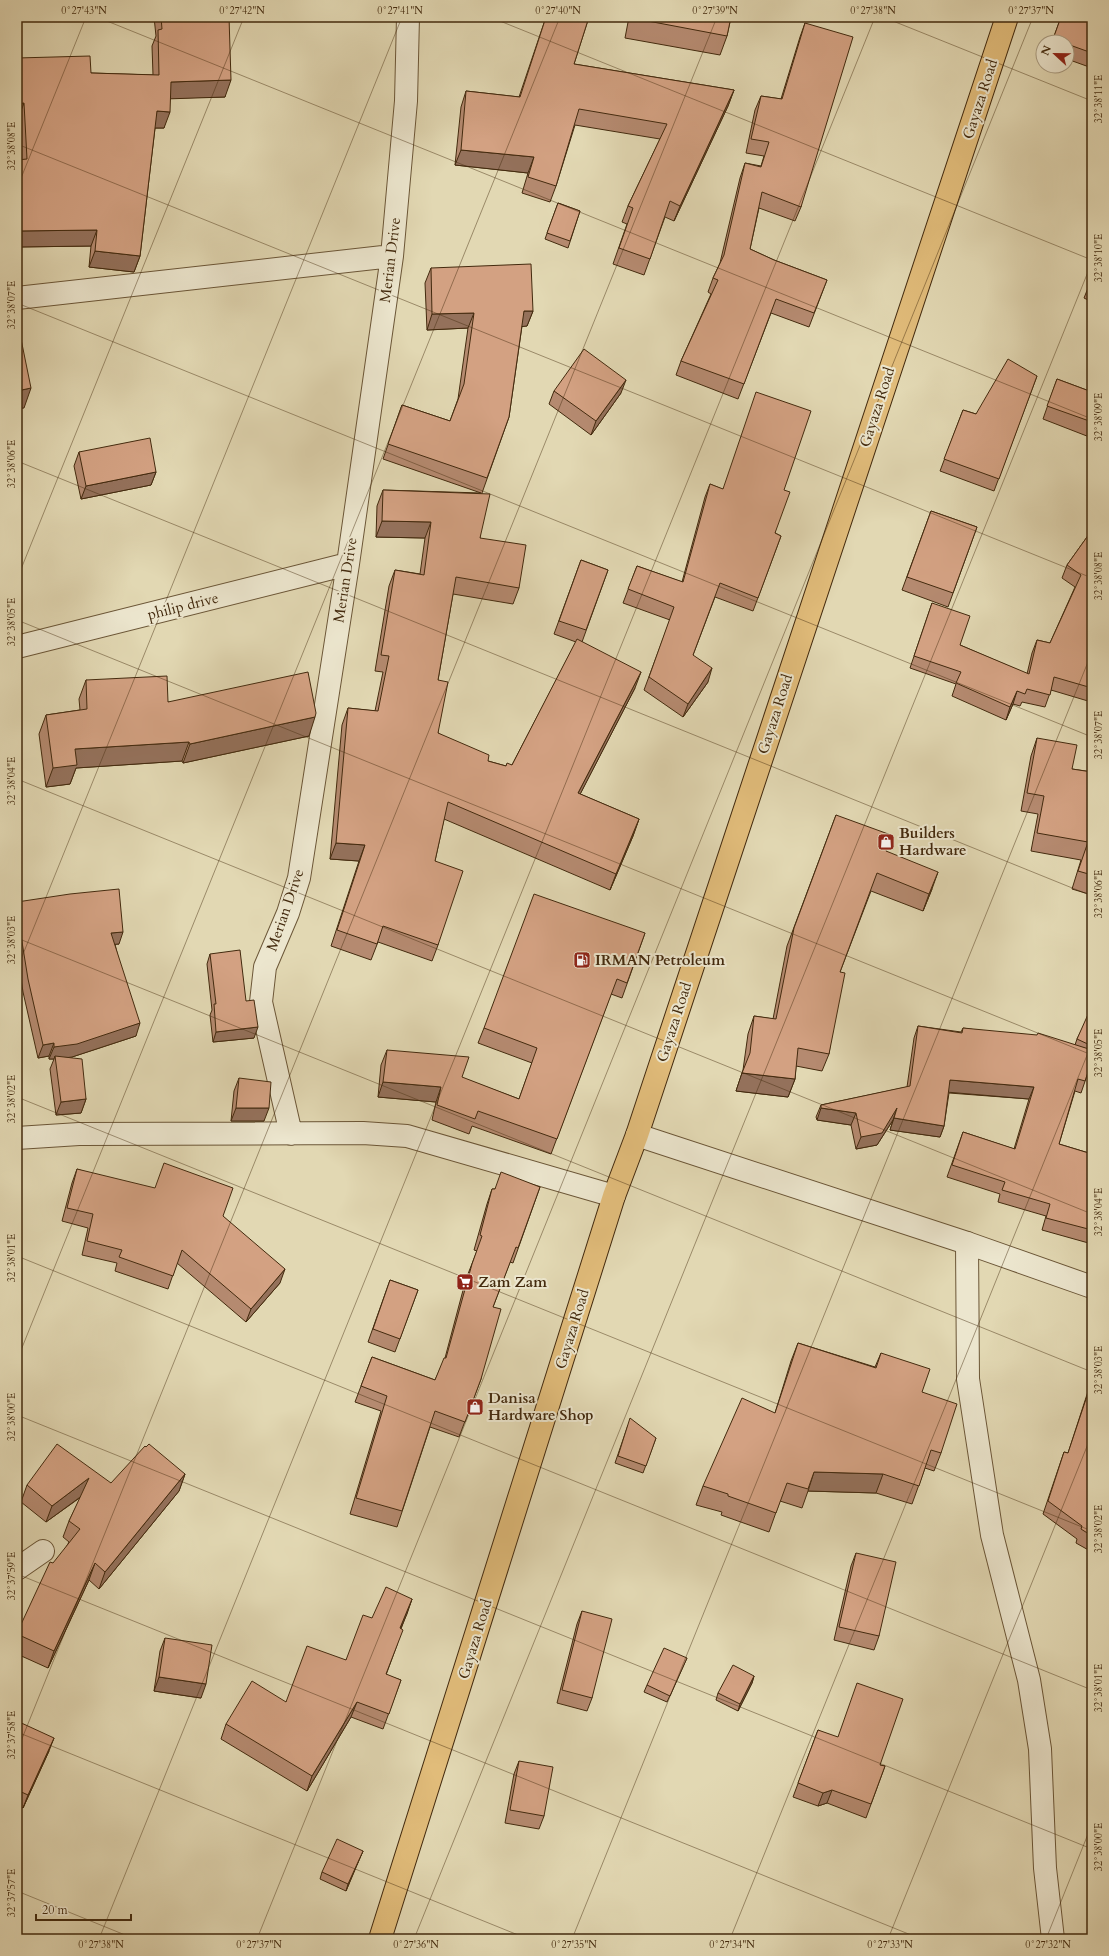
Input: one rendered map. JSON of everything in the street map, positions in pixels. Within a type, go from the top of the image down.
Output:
[{"type":"main road","name":"Gayaza Road","points":[[380,1939],[614,1196],[637,1135],[1007,17]]},
{"type":"street","name":"Merian Drive","points":[[291,1134],[261,1002],[265,967],[288,913],[299,878],[348,564],[392,256],[406,100],[408,17]]},
{"type":"street","points":[[17,298],[392,256]]},
{"type":"street","name":"philip drive","points":[[17,647],[348,564]]},
{"type":"street","points":[[17,1138],[79,1134],[363,1133],[407,1136],[614,1196]]},
{"type":"street","points":[[637,1135],[967,1243],[1092,1287]]},
{"type":"street","points":[[967,1243],[968,1380],[992,1535],[1029,1680],[1040,1749],[1045,1868],[1053,1939]]},
{"type":"street","points":[[17,1568],[43,1551]]},
{"type":"building","points":[[161,17],[229,17],[231,80],[171,82],[170,112],[157,111],[140,256],[95,251],[97,230],[17,231],[17,160],[27,159],[24,103],[17,104],[17,58],[90,56],[91,73],[159,75],[158,30],[162,29]]},
{"type":"building","points":[[546,17],[589,17],[574,64],[734,90],[680,206],[670,201],[650,259],[619,248],[633,208],[628,206],[667,124],[579,109],[556,186],[528,177],[534,157],[461,150],[466,91],[520,97]]},
{"type":"building","points":[[632,17],[731,17],[727,36]]},
{"type":"building","points":[[1061,17],[1092,17],[1092,53],[1075,47],[1075,34],[1055,34]]},
{"type":"building","points":[[805,23],[853,37],[801,207],[762,192],[750,249],[774,260],[827,280],[814,313],[776,299],[744,384],[681,361],[718,280],[713,278],[724,255],[745,163],[761,167],[769,142],[751,139],[761,96],[782,99]]},
{"type":"building","points":[[558,203],[580,211],[570,241],[547,233]]},
{"type":"building","points":[[531,264],[533,311],[524,311],[509,417],[487,478],[388,444],[402,405],[450,421],[464,384],[474,313],[432,314],[431,268]]},
{"type":"building","points":[[1092,278],[1092,286],[1089,285]]},
{"type":"building","points":[[21,339],[31,388],[17,391],[17,340]]},
{"type":"building","points":[[584,349],[626,380],[596,421],[554,391]]},
{"type":"building","points":[[1008,359],[1037,376],[999,479],[944,459],[963,410],[976,414]]},
{"type":"building","points":[[1057,379],[1092,392],[1092,422],[1047,406]]},
{"type":"building","points":[[756,392],[811,411],[784,490],[790,492],[775,533],[781,536],[758,598],[720,583],[693,655],[712,668],[688,704],[649,677],[674,607],[628,589],[637,566],[683,582],[710,484],[723,489]]},
{"type":"building","points":[[150,438],[156,472],[86,486],[79,452]]},
{"type":"building","points":[[383,490],[490,494],[480,538],[526,545],[519,588],[456,577],[438,680],[448,682],[438,733],[489,755],[488,761],[506,766],[507,763],[512,765],[577,639],[641,672],[578,793],[639,819],[616,874],[448,802],[435,861],[463,871],[438,945],[383,926],[377,944],[337,930],[365,845],[336,843],[348,708],[378,711],[389,656],[381,655],[395,570],[424,575],[431,522],[382,521]]},
{"type":"building","points":[[931,511],[977,527],[953,593],[907,577]]},
{"type":"building","points":[[1092,530],[1092,688],[1054,677],[1050,695],[1027,689],[1025,694],[1017,691],[1010,707],[956,683],[961,672],[914,656],[932,603],[970,616],[960,645],[1029,674],[1037,640],[1050,643],[1081,575],[1067,565]]},
{"type":"building","points":[[581,560],[608,570],[586,630],[559,621]]},
{"type":"building","points":[[308,672],[316,713],[315,717],[190,744],[189,742],[75,749],[77,765],[53,768],[46,715],[87,709],[86,680],[167,676],[168,702]]},
{"type":"building","points":[[1037,738],[1077,745],[1072,769],[1092,772],[1092,875],[1078,871],[1088,842],[1037,833],[1044,796],[1027,793]]},
{"type":"building","points":[[836,815],[891,835],[886,851],[938,872],[929,894],[877,873],[840,972],[845,973],[829,1054],[798,1048],[795,1079],[742,1073],[750,1053],[754,1016],[776,1019],[794,928]]},
{"type":"building","points":[[119,889],[123,932],[111,933],[140,1023],[77,1044],[54,1047],[54,1043],[43,1045],[28,979],[17,911],[17,902],[70,894]]},
{"type":"building","points":[[534,894],[645,933],[627,983],[617,979],[557,1139],[478,1111],[475,1119],[437,1105],[441,1087],[383,1082],[387,1050],[469,1057],[462,1077],[519,1099],[537,1048],[484,1028]]},
{"type":"building","points":[[240,950],[246,1001],[254,1000],[258,1027],[216,1032],[214,1004],[216,1004],[210,954]]},
{"type":"building","points":[[1090,1010],[1092,1010],[1092,1046],[1077,1039]]},
{"type":"building","points":[[918,1026],[962,1033],[963,1028],[1037,1035],[1038,1033],[1092,1050],[1092,1060],[1085,1081],[1078,1079],[1059,1144],[1092,1154],[1092,1230],[1046,1218],[1050,1204],[1002,1190],[1005,1182],[952,1165],[963,1132],[1015,1149],[1034,1087],[950,1080],[944,1126],[894,1118],[897,1108],[882,1133],[861,1137],[856,1113],[821,1108],[821,1105],[910,1086]]},
{"type":"building","points":[[55,1056],[82,1059],[86,1099],[61,1102]]},
{"type":"building","points":[[239,1078],[271,1082],[269,1108],[236,1108]]},
{"type":"building","points":[[164,1163],[233,1188],[223,1216],[285,1269],[251,1309],[182,1250],[173,1276],[119,1257],[122,1250],[87,1241],[93,1214],[67,1208],[77,1169],[155,1188]]},
{"type":"building","points":[[501,1172],[540,1187],[518,1248],[516,1247],[493,1307],[501,1309],[481,1379],[465,1422],[435,1411],[402,1511],[356,1498],[387,1396],[361,1386],[372,1357],[435,1380],[444,1358],[446,1358],[472,1264],[482,1236],[480,1235],[492,1189],[495,1189]]},
{"type":"building","points":[[390,1280],[418,1290],[400,1339],[373,1329]]},
{"type":"building","points":[[798,1343],[876,1368],[881,1353],[930,1369],[922,1392],[957,1404],[941,1453],[931,1450],[919,1486],[883,1474],[814,1472],[808,1489],[787,1483],[776,1513],[703,1486],[742,1398],[775,1413]]},
{"type":"building","points":[[1092,1381],[1092,1536],[1081,1529],[1082,1526],[1048,1501],[1064,1452],[1068,1453]]},
{"type":"building","points":[[630,1418],[656,1438],[646,1466],[618,1456]]},
{"type":"building","points":[[57,1444],[111,1483],[145,1446],[146,1447],[149,1444],[185,1474],[105,1572],[95,1563],[54,1651],[17,1633],[50,1562],[53,1563],[80,1529],[69,1521],[89,1478],[52,1506],[27,1485]]},
{"type":"building","points":[[856,1553],[896,1562],[879,1636],[839,1627]]},
{"type":"building","points":[[386,1587],[412,1599],[400,1628],[403,1630],[386,1674],[401,1680],[389,1714],[357,1702],[312,1776],[226,1724],[252,1681],[286,1702],[307,1646],[346,1660],[363,1615],[372,1618]]},
{"type":"building","points":[[582,1611],[612,1619],[592,1698],[562,1690]]},
{"type":"building","points":[[165,1638],[212,1645],[206,1684],[159,1677]]},
{"type":"building","points":[[664,1648],[687,1658],[670,1696],[647,1685]]},
{"type":"building","points":[[733,1665],[754,1676],[740,1704],[718,1693]]},
{"type":"building","points":[[857,1683],[903,1699],[880,1765],[885,1766],[871,1804],[832,1790],[823,1793],[798,1783],[818,1730],[838,1737]]},
{"type":"building","points":[[17,1721],[54,1738],[28,1795],[17,1790]]},
{"type":"building","points":[[519,1761],[553,1767],[544,1816],[510,1810]]},
{"type":"building","points":[[337,1839],[363,1851],[348,1884],[322,1872]]},
{"type":"place","name":"Builders Hardware","points":[[886,842]]},
{"type":"place","name":"IRMAN Petroleum","points":[[582,960]]},
{"type":"place","name":"Zam Zam","points":[[465,1282]]},
{"type":"place","name":"Danisa Hardware Shop","points":[[475,1407]]}]
